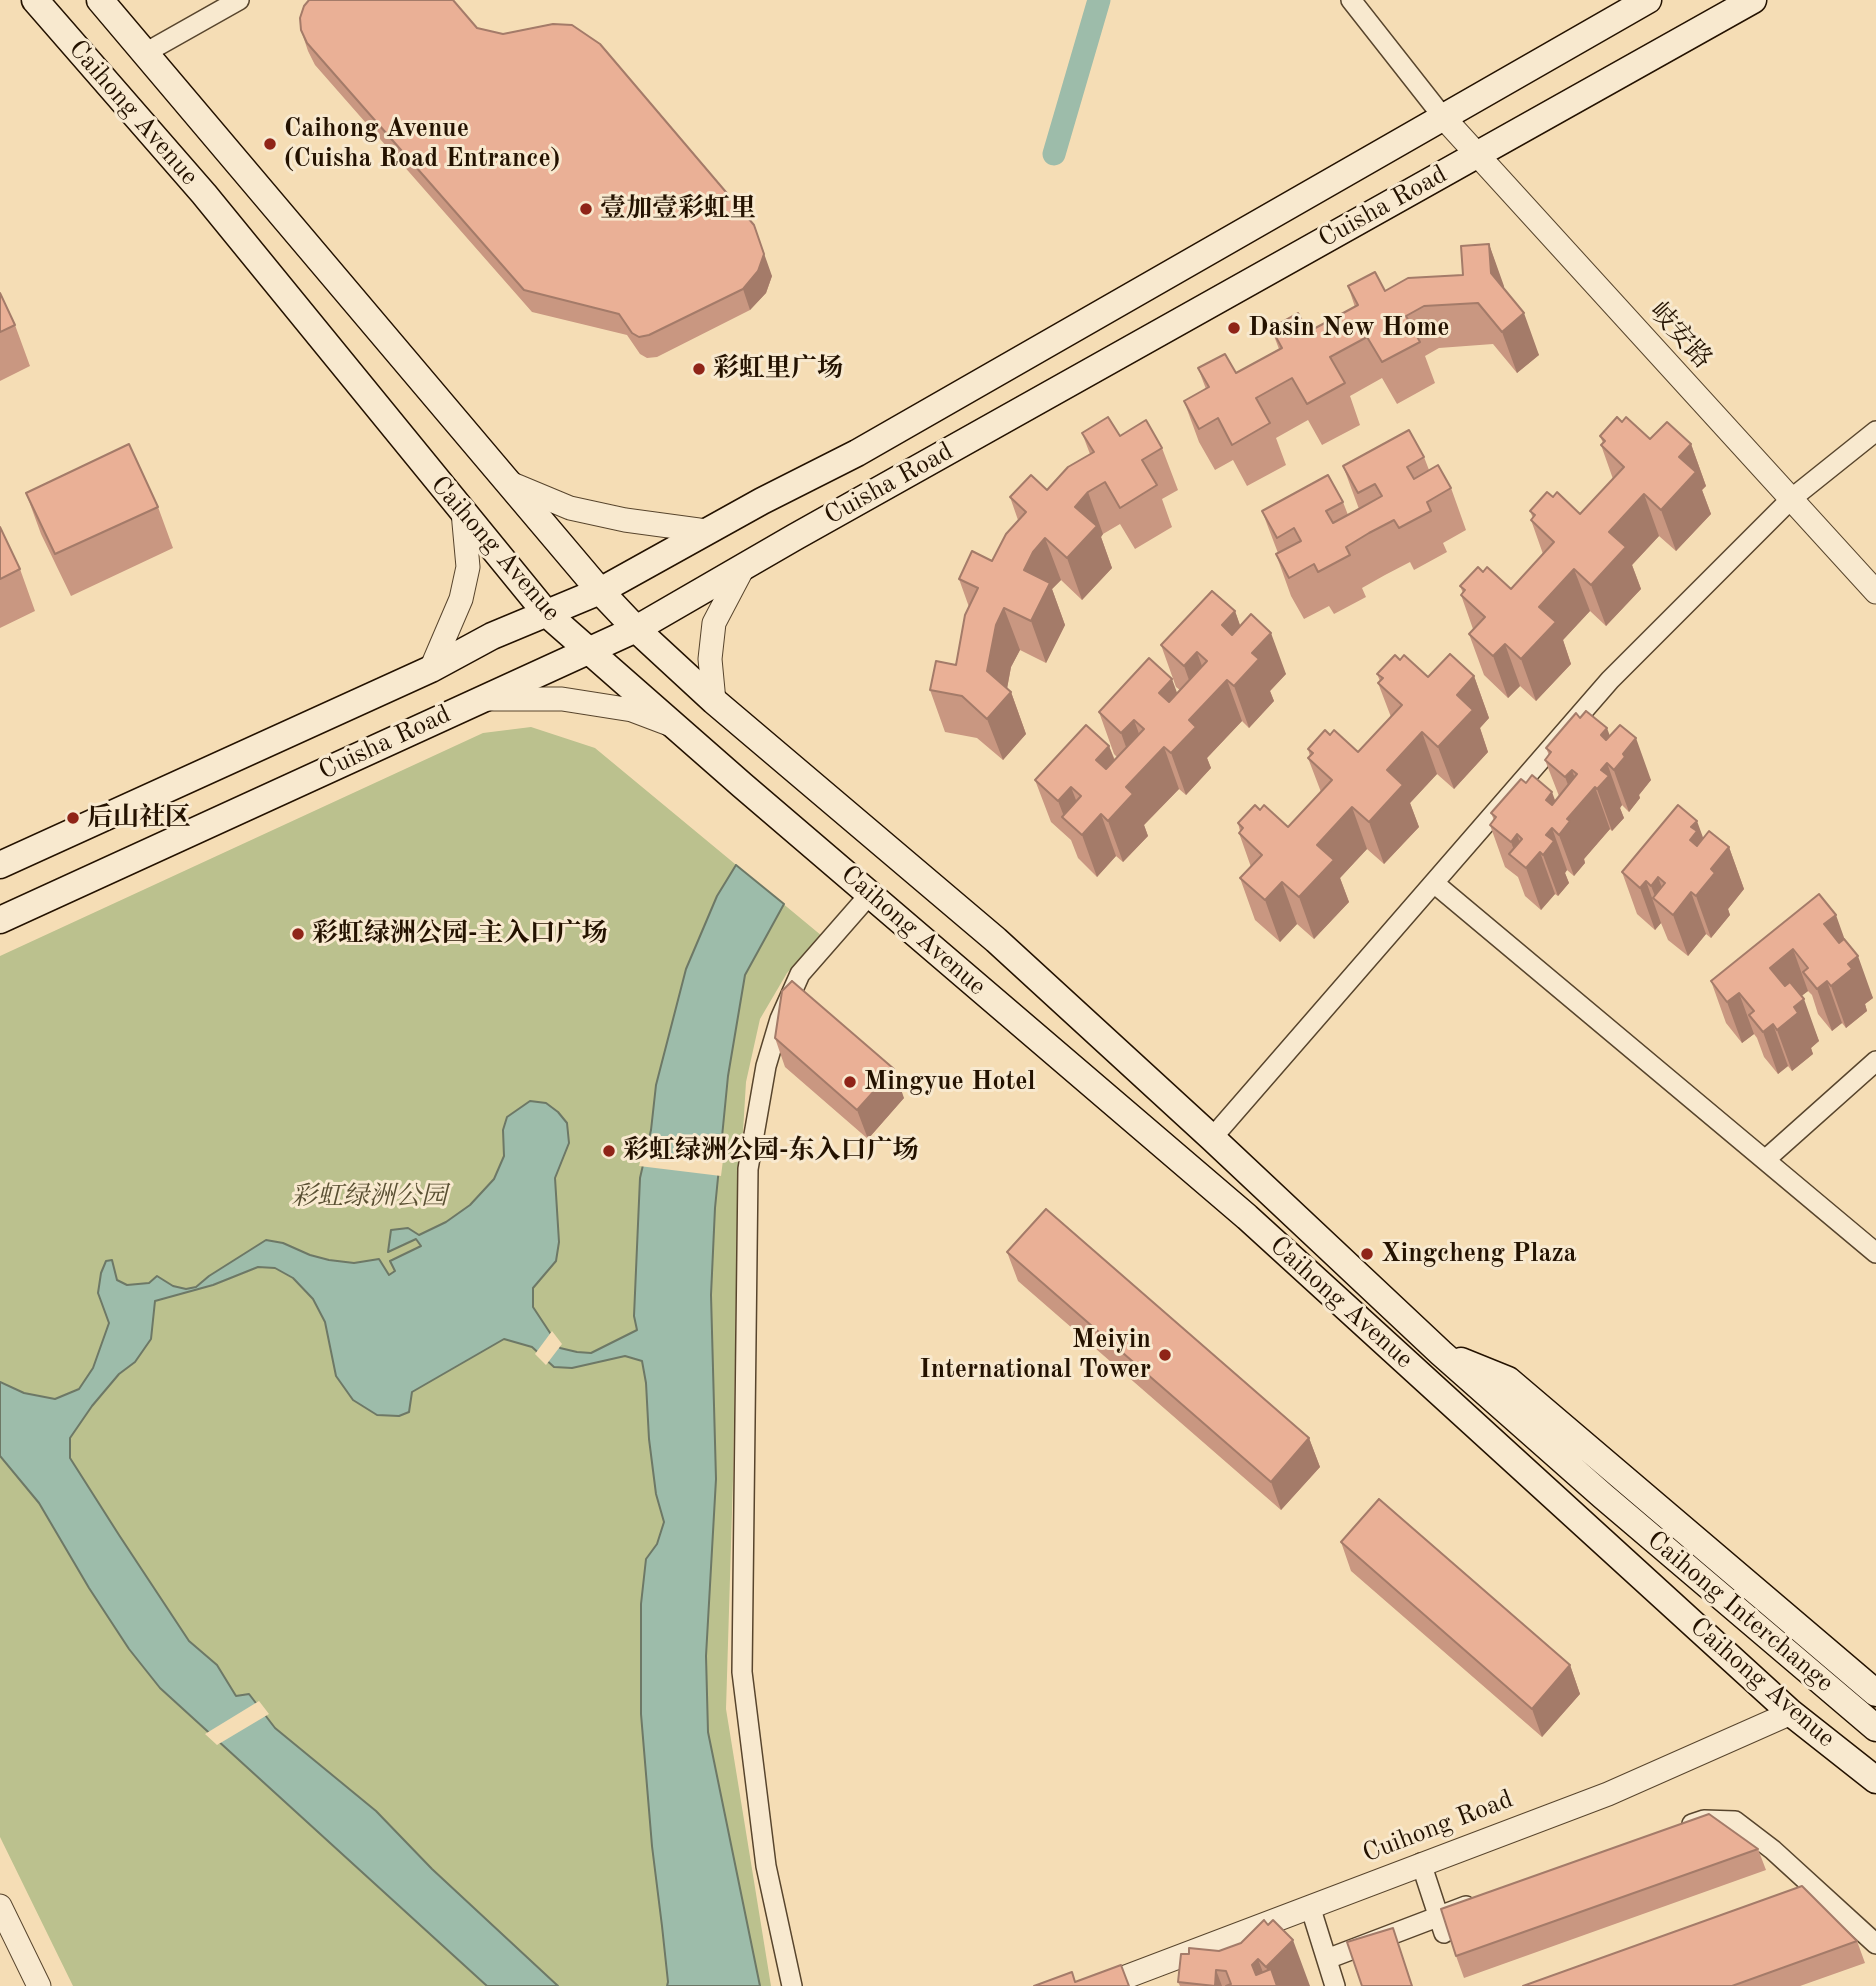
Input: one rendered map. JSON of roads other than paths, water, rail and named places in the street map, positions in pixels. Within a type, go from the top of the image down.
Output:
[{"type":"main road","name":"Caihong Avenue","points":[[35,0],[204,194],[546,613],[1247,1217],[1791,1713],[1876,1780]]},
{"type":"main road","name":"Caihong Avenue","points":[[100,0],[600,591],[636,629],[714,701],[996,940],[1441,1353],[1603,1496]]},
{"type":"main road","name":"Cuisha Road","points":[[0,865],[431,669],[492,636],[600,591],[706,531],[857,453],[1648,0]]},
{"type":"main road","name":"Cuisha Road","points":[[0,919],[636,629],[1753,0]]},
{"type":"main road","points":[[1441,1353],[1508,1380],[1876,1693]]},
{"type":"main road","name":"Caihong Interchange","points":[[1603,1496],[1876,1728]]},
{"type":"street","points":[[145,53],[239,0]]},
{"type":"street","points":[[1351,0],[1443,117]]},
{"type":"street","name":"岐安路","points":[[1443,117],[1876,592]]},
{"type":"street","points":[[1212,1138],[1609,680],[1791,499],[1876,431]]},
{"type":"street","points":[[510,483],[570,508],[625,520],[706,531]]},
{"type":"street","points":[[431,669],[461,600],[468,567],[463,512]]},
{"type":"street","points":[[714,701],[710,659],[714,623],[744,566]]},
{"type":"street","points":[[479,699],[562,699],[632,710],[674,726]]},
{"type":"street","points":[[1434,883],[1876,1253]]},
{"type":"street","points":[[792,1986],[766,1866],[742,1672],[748,1169],[766,1066],[780,1019],[800,974],[870,894]]},
{"type":"street","points":[[1765,1160],[1876,1060]]},
{"type":"street","name":"Cuihong Road","points":[[1102,1986],[1420,1863],[1608,1794],[1791,1713]]},
{"type":"street","points":[[1680,1828],[1704,1820],[1735,1821],[1773,1850],[1876,1944]]},
{"type":"street","points":[[1420,1863],[1441,1925]]},
{"type":"street","points":[[1327,1959],[1441,1925],[1486,1899]]},
{"type":"street","points":[[0,1906],[39,1986]]},
{"type":"street","points":[[1310,1906],[1335,1986]]},
{"type":"waterway","points":[[1054,154],[1099,0]]},
{"type":"place","name":"Caihong Avenue (Cuisha Road Entrance)","points":[[270,144]]},
{"type":"place","name":"壹加壹彩虹里","points":[[586,209]]},
{"type":"place","name":"Dasin New Home","points":[[1234,328]]},
{"type":"place","name":"彩虹里广场","points":[[699,369]]},
{"type":"place","name":"后山社区","points":[[73,818]]},
{"type":"place","name":"彩虹绿洲公园-主入口广场","points":[[298,934]]},
{"type":"place","name":"Mingyue Hotel","points":[[850,1082]]},
{"type":"place","name":"彩虹绿洲公园-东入口广场","points":[[609,1151]]},
{"type":"place","name":"Xingcheng Plaza","points":[[1367,1254]]},
{"type":"place","name":"Meiyin International Tower","points":[[1165,1355]]},
{"type":"park label","name":"彩虹绿洲公园","points":[[369,1197]]}]
